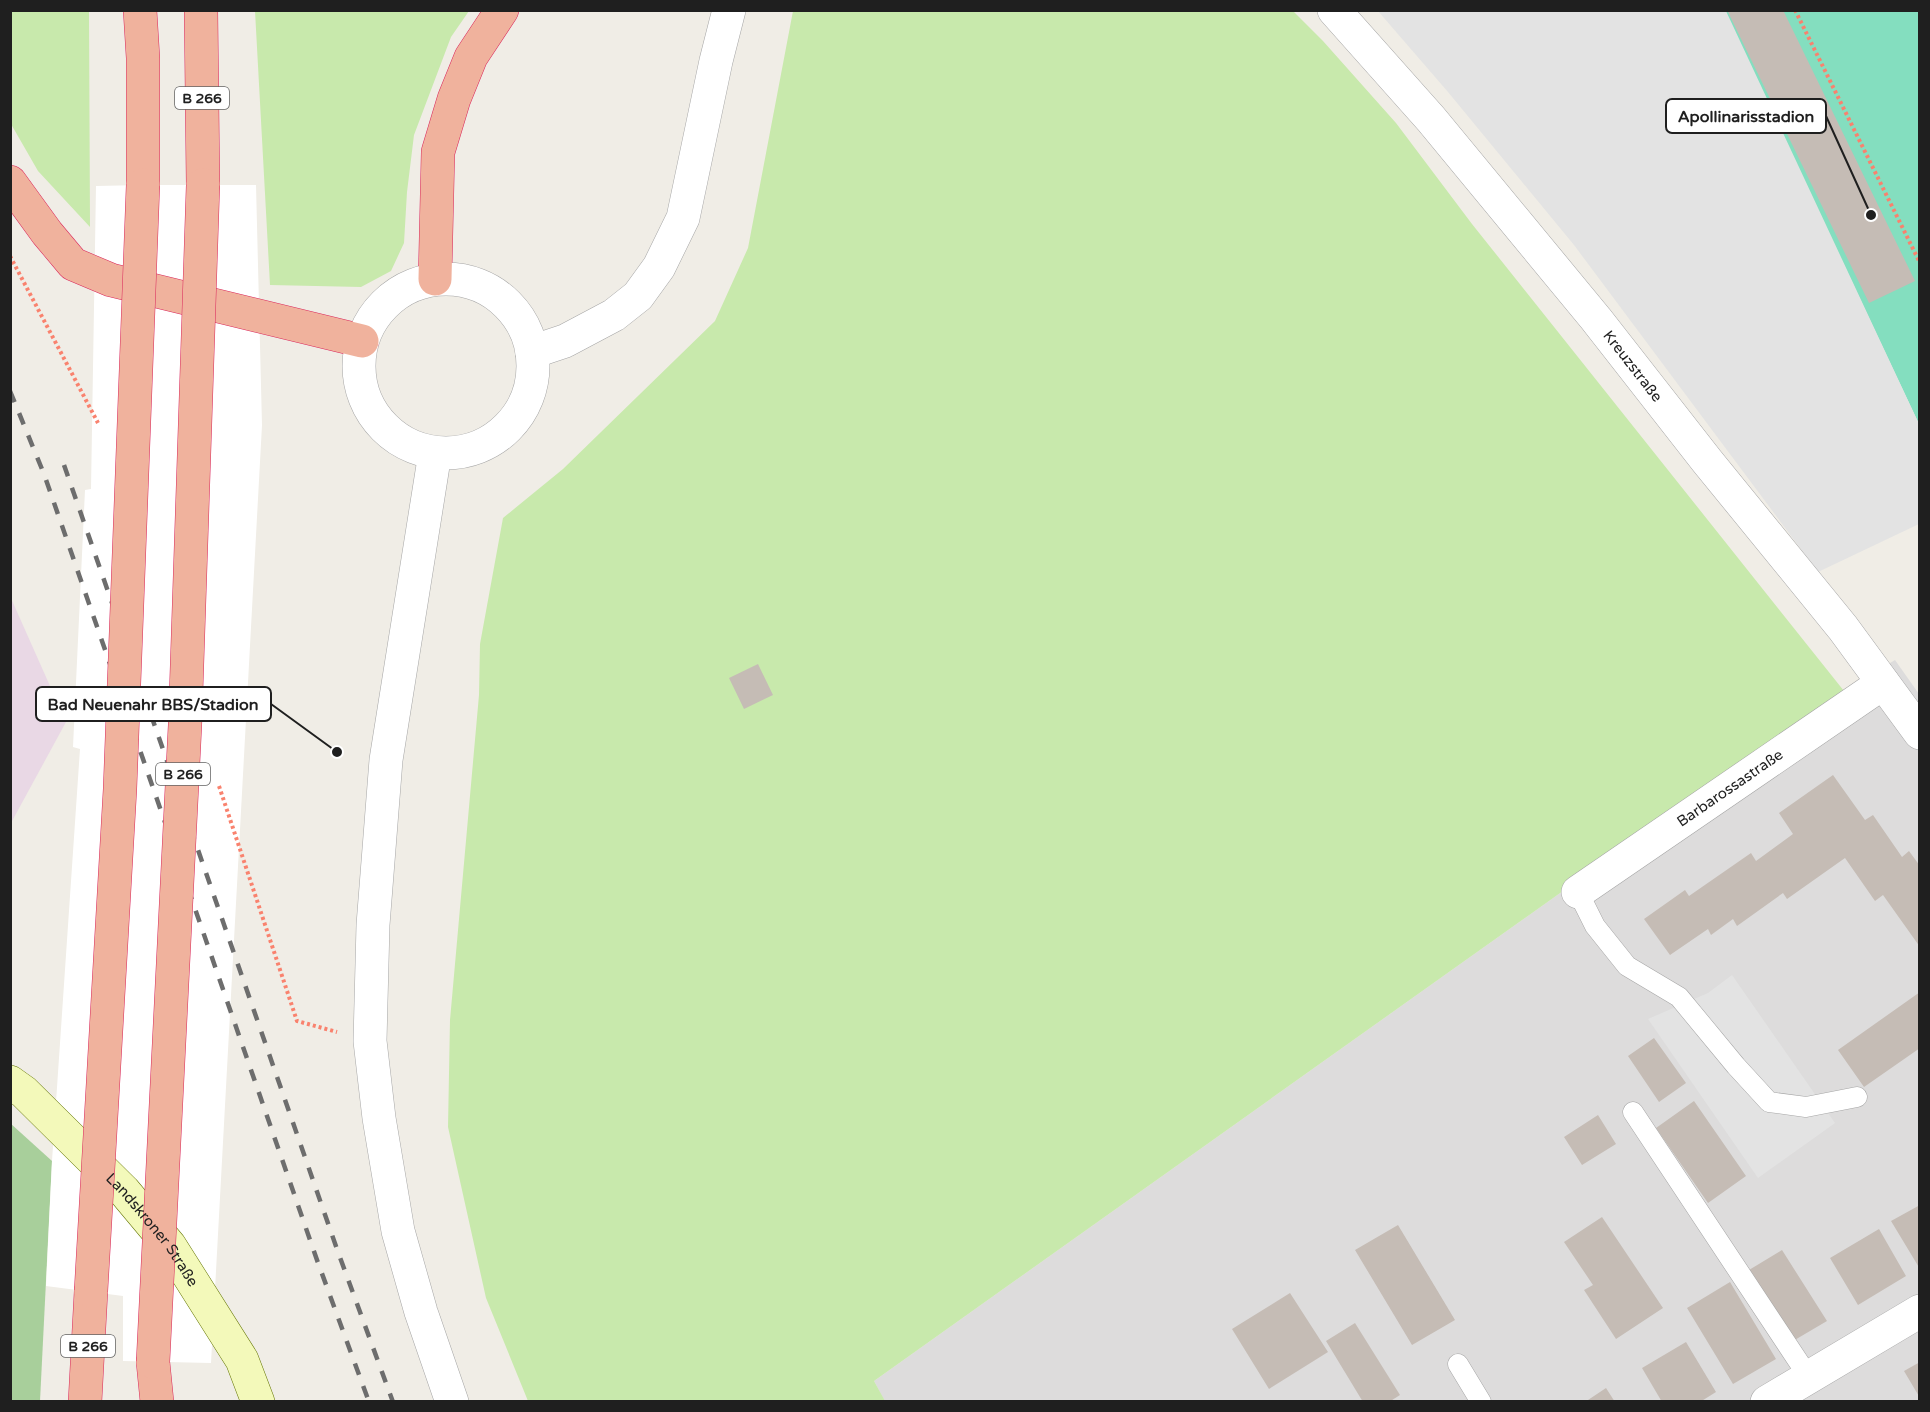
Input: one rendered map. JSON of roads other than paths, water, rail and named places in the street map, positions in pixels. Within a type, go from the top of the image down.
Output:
[{"type":"highway","name":"B 266","points":[[85,1401],[120,789],[143,185],[143,58],[140,10]]},
{"type":"highway","name":"B 266","points":[[150,1401],[185,725],[203,185],[201,10]]},
{"type":"highway","points":[[435,279],[438,152],[454,99],[471,57],[502,10]]},
{"type":"highway","points":[[10,182],[73,264],[111,280],[362,341]]},
{"type":"highway","name":"B 266","points":[[153,1362],[157,1401]]},
{"type":"main road","name":"Landskroner Straße","points":[[10,1082],[24,1092],[124,1191],[170,1246],[242,1360],[258,1401]]},
{"type":"street","points":[[531,352],[566,341],[615,315],[638,296],[659,267],[683,218],[729,10]]},
{"type":"street","name":"Kreuzstraße","points":[[1334,10],[1431,118],[1551,264],[1836,619],[1920,733]]},
{"type":"street","points":[[435,279],[463,281],[490,291],[505,302],[518,316],[527,333],[533,370],[524,404],[509,426],[488,443],[453,453],[435,453],[400,440],[373,414],[364,397],[359,378],[362,341],[373,318],[389,299],[403,289],[435,279]]},
{"type":"street","points":[[435,453],[386,760],[373,913],[370,1041],[379,1118],[398,1231],[421,1312],[452,1401]]},
{"type":"street","name":"Barbarossastraße","points":[[1578,892],[1883,683]]},
{"type":"street","points":[[1767,1401],[1920,1311]]},
{"type":"lane","points":[[1578,892],[1595,926],[1627,966],[1679,997],[1769,1102],[1806,1107],[1857,1097]]},
{"type":"lane","points":[[1633,1112],[1808,1376]]},
{"type":"lane","points":[[1458,1364],[1481,1401]]},
{"type":"railway","points":[[10,391],[44,474],[317,1260],[369,1402]]},
{"type":"railway","points":[[64,465],[338,1252],[393,1402]]},
{"type":"place","name":"Apollinarisstadion","points":[[1871,215]]},
{"type":"place","name":"Bad Neuenahr BBS/Stadion","points":[[337,752]]}]
